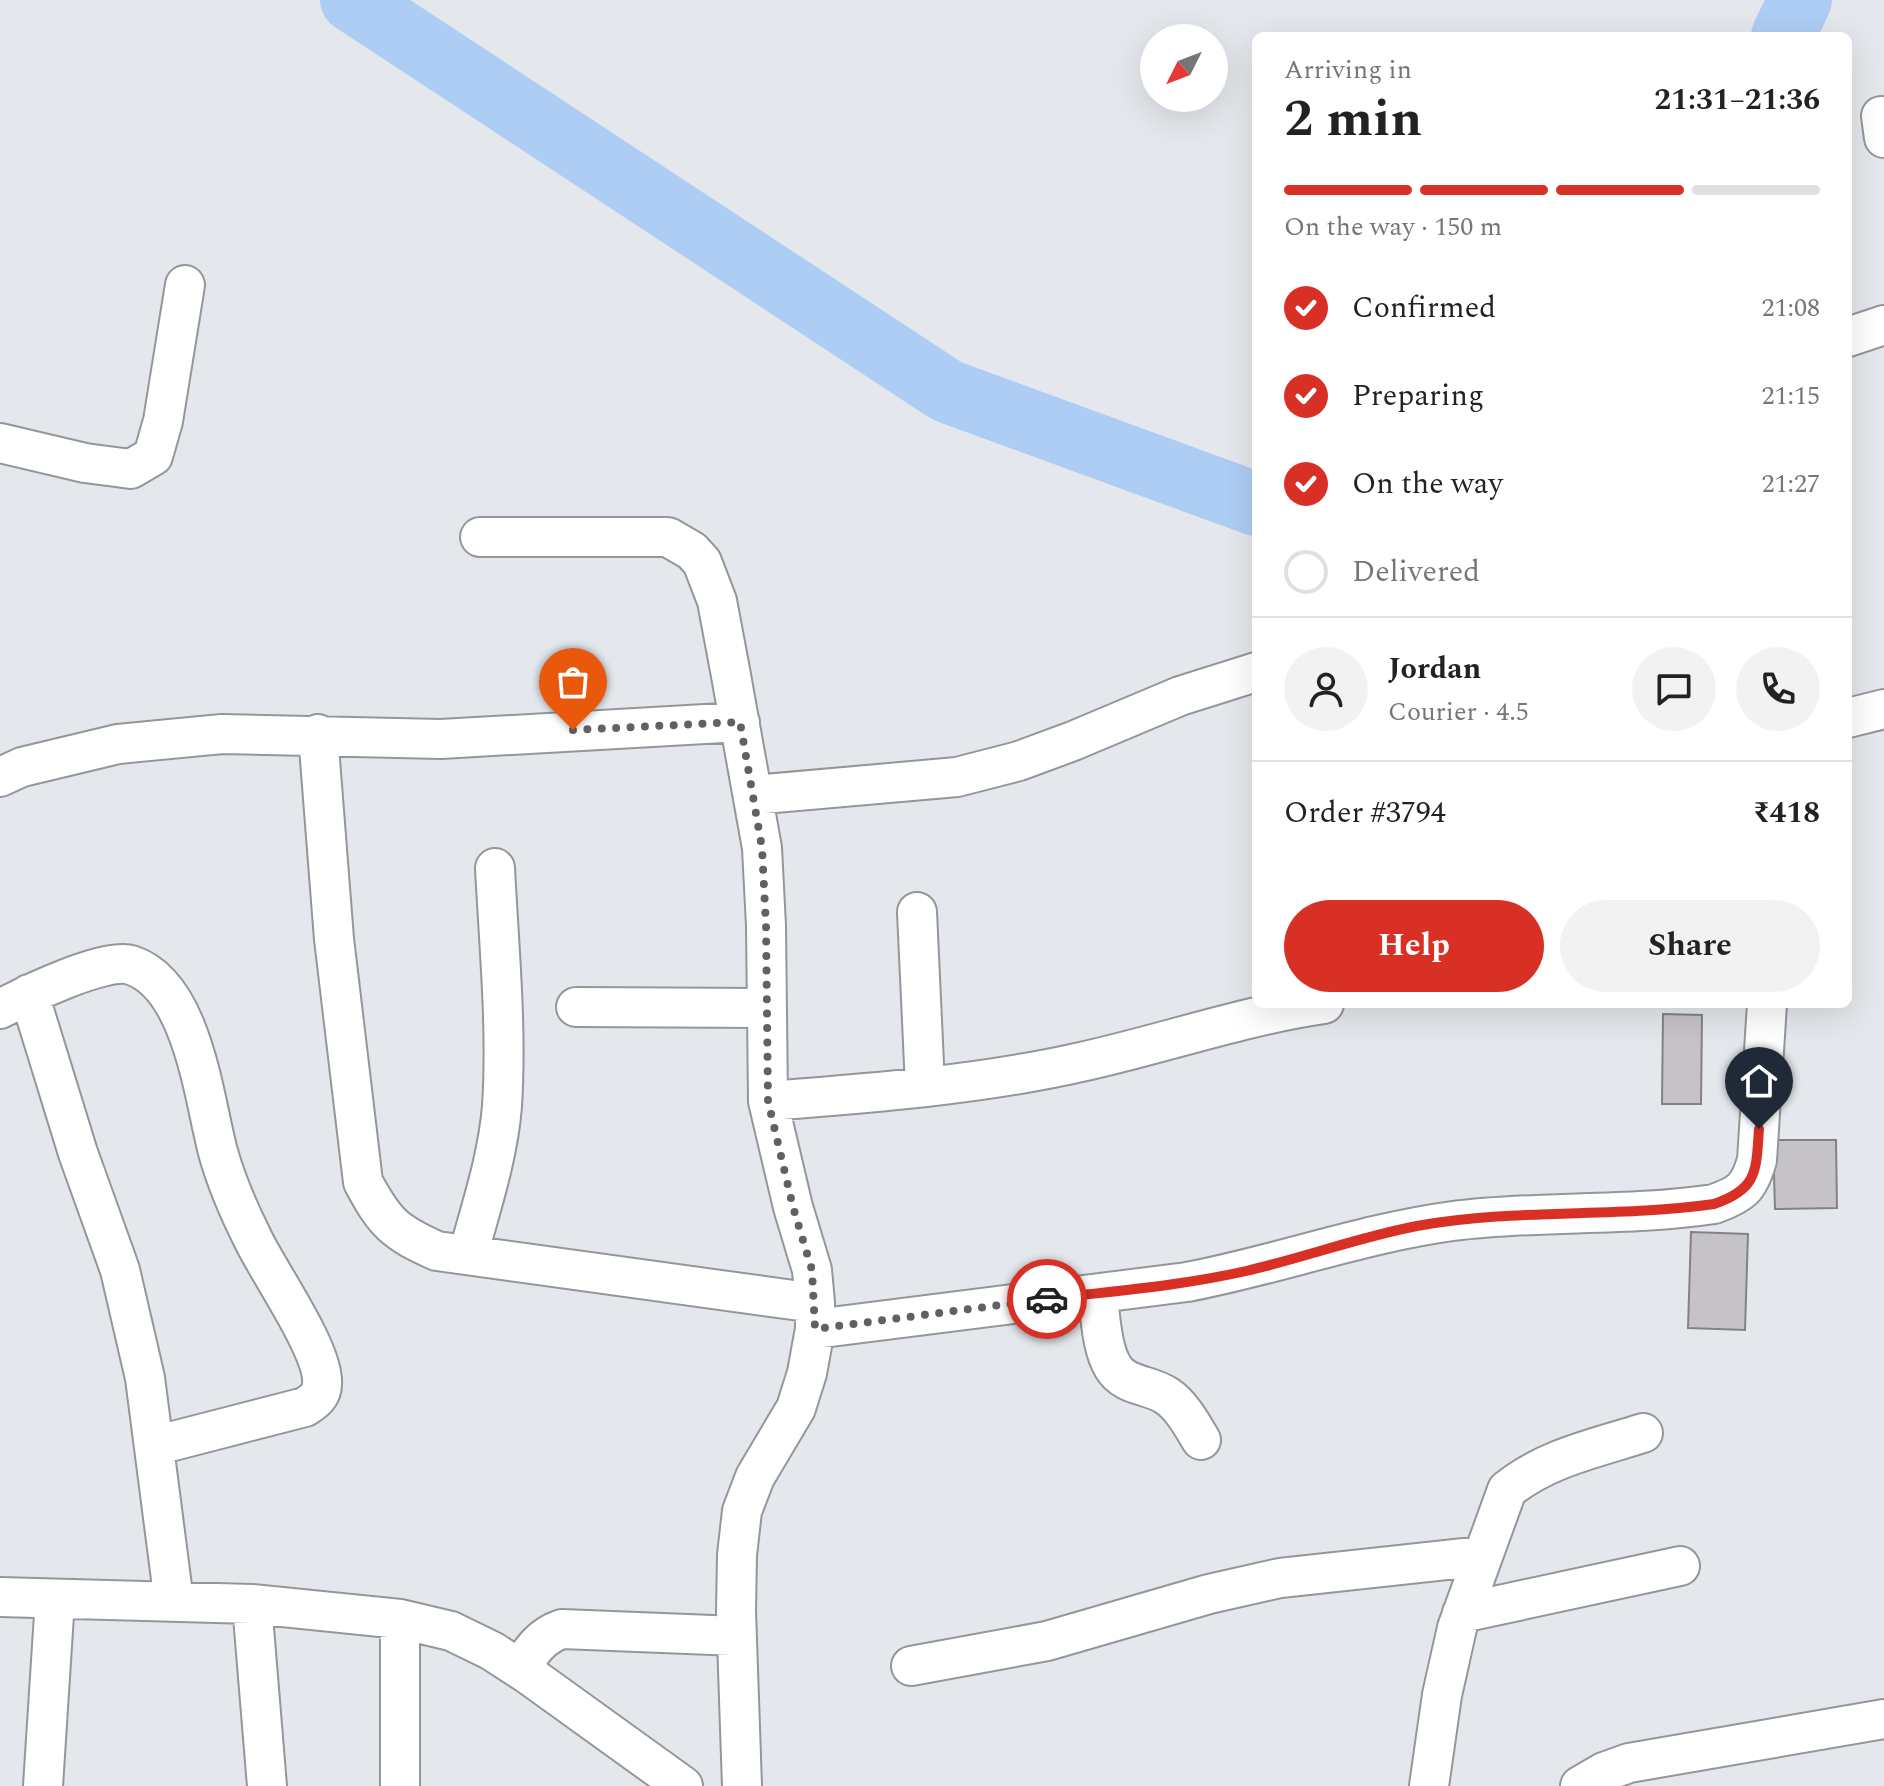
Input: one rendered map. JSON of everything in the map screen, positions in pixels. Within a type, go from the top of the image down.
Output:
[{"type":"street","points":[[0,443],[85,463],[131,469],[153,456],[163,421],[185,285]]},
{"type":"street","points":[[1852,336],[1884,325]]},
{"type":"street","points":[[480,537],[668,537],[692,551],[702,562],[717,601],[762,848],[768,1101],[793,1207],[812,1270],[815,1316],[807,1373],[796,1408],[755,1477],[742,1511],[737,1555],[742,1786]]},
{"type":"street","points":[[753,795],[957,777],[1019,761],[1180,696],[1252,673]]},
{"type":"street","points":[[1852,717],[1884,709]]},
{"type":"street","points":[[0,777],[22,767],[118,744],[222,734],[441,739],[740,722]]},
{"type":"street","points":[[318,734],[334,939],[363,1182],[379,1212],[402,1235],[437,1251],[815,1316],[1097,1294],[1246,1271],[1416,1227],[1511,1214],[1714,1204],[1736,1196],[1751,1181],[1757,1160],[1767,1008]]},
{"type":"street","points":[[468,1255],[494,1159],[502,1108],[503,1031],[495,868]]},
{"type":"street","points":[[917,912],[925,1086]]},
{"type":"street","points":[[154,1446],[305,1407],[318,1399],[323,1385],[320,1367],[305,1332],[255,1244],[235,1201],[218,1153],[191,1039],[173,1002],[152,978],[131,965],[110,964],[14,1002],[78,1153],[120,1270],[145,1378],[174,1602]]},
{"type":"street","points":[[576,1007],[765,1008]]},
{"type":"street","points":[[768,1101],[880,1093],[1079,1063],[1204,1028],[1304,1008]]},
{"type":"street","points":[[1097,1294],[1113,1368],[1132,1383],[1168,1396],[1184,1413],[1201,1440]]},
{"type":"street","points":[[1429,1786],[1442,1695],[1462,1613],[1507,1490],[1525,1475],[1548,1463],[1643,1433]]},
{"type":"street","points":[[911,1666],[1047,1641],[1209,1594],[1280,1578],[1483,1556]]},
{"type":"street","points":[[1462,1613],[1680,1566]]},
{"type":"street","points":[[0,1597],[252,1604],[400,1619],[451,1631],[520,1669],[683,1786]]},
{"type":"street","points":[[43,1786],[55,1599]]},
{"type":"street","points":[[252,1604],[267,1786]]},
{"type":"street","points":[[400,1619],[400,1786]]},
{"type":"street","points":[[520,1669],[535,1646],[548,1634],[562,1629],[737,1636]]},
{"type":"street","points":[[1580,1786],[1604,1772],[1629,1763],[1884,1719]]},
{"type":"building","points":[[1663,1014],[1702,1015],[1701,1104],[1662,1104]]},
{"type":"building","points":[[1773,1140],[1836,1140],[1837,1208],[1775,1209]]},
{"type":"building","points":[[1691,1232],[1748,1234],[1745,1330],[1688,1328]]},
{"type":"waterway","points":[[352,0],[947,391],[1252,503]]},
{"type":"waterway","points":[[1785,32],[1800,0]]},
{"type":"way so far","points":[[573,730],[740,722],[762,848],[768,1101],[793,1207],[812,1270],[815,1329],[1047,1299]]},
{"type":"route","points":[[1047,1299],[1187,1282],[1246,1271],[1416,1227],[1454,1221],[1511,1214],[1714,1204],[1736,1196],[1751,1181],[1757,1160],[1759,1129]]}]
